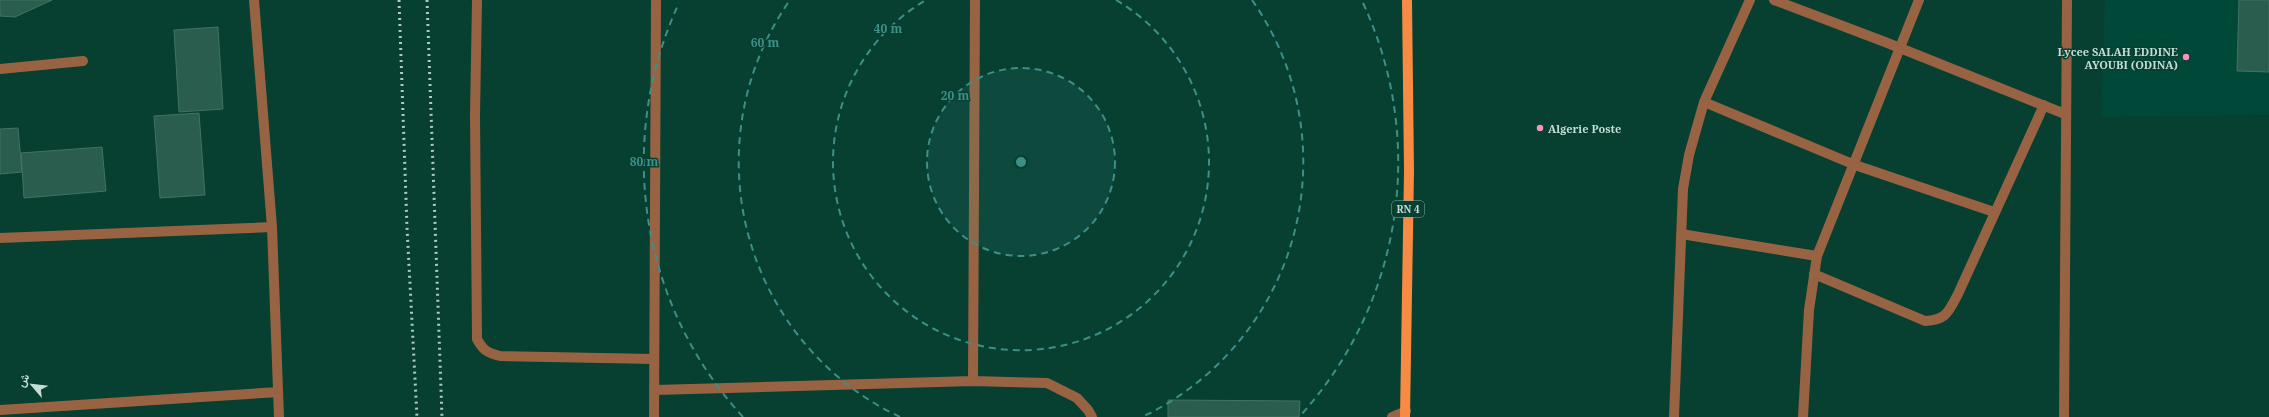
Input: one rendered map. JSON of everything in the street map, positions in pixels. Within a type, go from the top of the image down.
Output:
[{"type":"main road","name":"RN 4","points":[[1405,414],[1408,172],[1407,0]]},
{"type":"street","points":[[254,0],[272,227],[279,417]]},
{"type":"street","points":[[477,0],[475,115],[477,339],[482,349],[500,356],[654,359]]},
{"type":"street","points":[[654,417],[656,0]]},
{"type":"street","points":[[973,381],[975,0]]},
{"type":"street","points":[[1674,417],[1683,189],[1689,156],[1704,102],[1750,0]]},
{"type":"street","points":[[1774,0],[1901,48],[2065,114]]},
{"type":"street","points":[[1803,417],[1809,310],[1817,256],[1919,0]]},
{"type":"street","points":[[2064,417],[2067,0]]},
{"type":"street","points":[[0,69],[83,62]]},
{"type":"street","points":[[1704,102],[1854,165],[1994,212]]},
{"type":"street","points":[[1814,274],[1925,322],[1940,320],[1949,312],[1958,294],[2044,105]]},
{"type":"street","points":[[0,238],[272,227]]},
{"type":"street","points":[[1681,234],[1817,256]]},
{"type":"street","points":[[654,390],[973,381],[1047,383],[1077,398],[1092,417]]},
{"type":"street","points":[[0,410],[278,392]]},
{"type":"street","points":[[1392,417],[1405,414]]},
{"type":"shaded area","name":"Lycee SALAH EDDINE AYOUBI (ODINA)","points":[[2105,0],[2269,0],[2269,115],[2101,117]]},
{"type":"building","points":[[0,0],[52,0],[15,17],[0,16]]},
{"type":"building","points":[[2239,0],[2269,0],[2269,72],[2237,71]]},
{"type":"building","points":[[218,27],[223,109],[179,112],[174,30]]},
{"type":"building","points":[[199,113],[205,195],[160,198],[154,116]]},
{"type":"building","points":[[18,128],[22,172],[0,174],[0,129]]},
{"type":"building","points":[[102,147],[106,191],[24,198],[21,153]]},
{"type":"building","points":[[1168,400],[1300,401],[1299,417],[1168,417]]},
{"type":"railway","points":[[399,0],[407,227],[417,417]]},
{"type":"railway","points":[[427,0],[442,417]]},
{"type":"place","name":"Lycee SALAH EDDINE AYOUBI (ODINA)","points":[[2186,57]]},
{"type":"place","name":"Algerie Poste","points":[[1540,128]]}]
